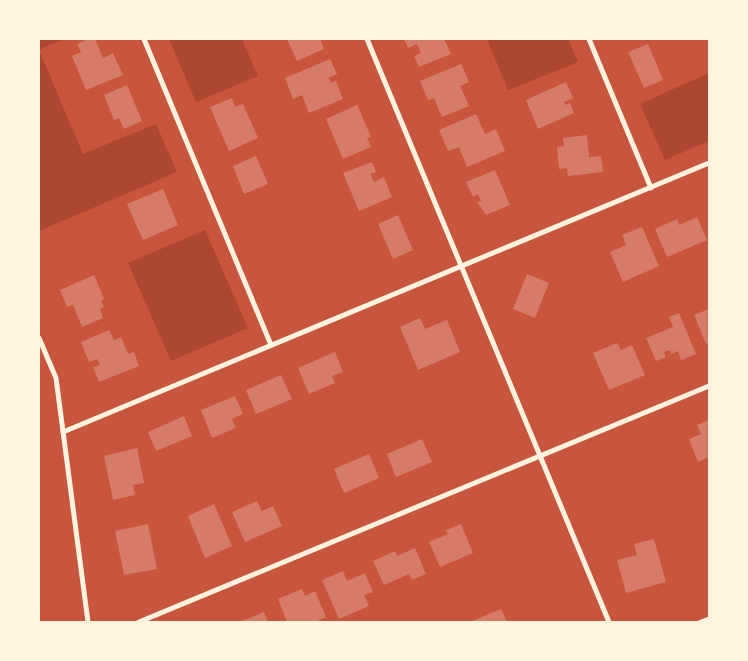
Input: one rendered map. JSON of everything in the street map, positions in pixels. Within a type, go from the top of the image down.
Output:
[{"type":"street","points":[[144,39],[271,345]]},
{"type":"street","points":[[367,39],[609,622]]},
{"type":"street","points":[[589,39],[651,188]]},
{"type":"street","points":[[63,432],[709,163]]},
{"type":"street","points":[[39,338],[56,378],[88,622]]},
{"type":"street","points":[[139,622],[709,386]]},
{"type":"street","points":[[701,622],[709,619]]},
{"type":"shaded area","points":[[39,39],[64,39],[39,50]]},
{"type":"shaded area","points":[[169,39],[242,39],[258,76],[196,102]]},
{"type":"shaded area","points":[[487,39],[568,39],[578,62],[508,90]]},
{"type":"shaded area","points":[[39,50],[83,154],[156,124],[177,172],[39,231]]},
{"type":"shaded area","points":[[709,73],[709,141],[665,160],[640,104]]},
{"type":"shaded area","points":[[205,230],[248,328],[171,361],[128,263]]},
{"type":"building","points":[[88,39],[95,39],[103,58],[113,53],[123,75],[86,90],[72,56],[81,52],[77,44]]},
{"type":"building","points":[[287,39],[320,39],[324,49],[297,61]]},
{"type":"building","points":[[404,39],[444,39],[451,54],[419,67],[414,56],[421,53],[417,44],[408,48]]},
{"type":"building","points":[[648,44],[663,80],[644,88],[628,52]]},
{"type":"building","points":[[330,59],[337,74],[329,78],[331,83],[336,81],[343,99],[309,113],[302,95],[293,99],[285,78]]},
{"type":"building","points":[[461,64],[469,82],[460,86],[469,106],[442,117],[434,98],[428,100],[420,81]]},
{"type":"building","points":[[566,82],[573,98],[564,102],[565,105],[570,103],[574,113],[538,129],[526,100]]},
{"type":"building","points":[[127,85],[142,121],[124,129],[119,118],[114,120],[104,95]]},
{"type":"building","points":[[232,98],[235,107],[243,104],[258,138],[229,151],[210,107]]},
{"type":"building","points":[[357,105],[371,137],[367,138],[371,147],[343,159],[326,119]]},
{"type":"building","points":[[476,114],[485,134],[496,129],[505,151],[467,167],[459,147],[448,151],[439,130]]},
{"type":"building","points":[[587,135],[589,157],[601,156],[603,172],[568,176],[567,168],[559,169],[557,147],[564,146],[563,138]]},
{"type":"building","points":[[256,156],[268,184],[244,194],[233,166]]},
{"type":"building","points":[[372,162],[376,172],[370,174],[374,182],[384,177],[392,197],[359,211],[343,173]]},
{"type":"building","points":[[495,170],[510,205],[486,215],[477,202],[481,201],[478,194],[473,197],[466,182]]},
{"type":"building","points":[[163,189],[178,225],[143,240],[127,204]]},
{"type":"building","points":[[398,215],[413,250],[393,259],[378,224]]},
{"type":"building","points":[[697,217],[707,240],[667,257],[655,229],[677,219],[679,225]]},
{"type":"building","points":[[642,227],[659,266],[623,282],[610,252],[626,245],[622,235]]},
{"type":"building","points":[[527,274],[549,283],[535,318],[513,309]]},
{"type":"building","points":[[94,275],[104,299],[101,301],[104,307],[100,309],[103,318],[82,327],[73,305],[67,307],[60,290]]},
{"type":"building","points":[[709,309],[709,343],[706,344],[694,315]]},
{"type":"building","points":[[679,313],[696,354],[681,360],[678,351],[671,354],[670,350],[664,352],[666,357],[656,361],[646,338],[673,327],[669,317]]},
{"type":"building","points":[[420,318],[425,329],[447,320],[460,352],[418,370],[400,327]]},
{"type":"building","points":[[109,330],[114,340],[121,337],[128,354],[134,352],[139,366],[99,382],[93,367],[100,365],[97,359],[89,362],[81,342]]},
{"type":"building","points":[[617,343],[621,350],[632,345],[645,375],[609,390],[593,353]]},
{"type":"building","points":[[335,352],[343,372],[332,376],[335,383],[309,394],[298,368]]},
{"type":"building","points":[[281,375],[292,399],[256,414],[246,390]]},
{"type":"building","points":[[235,396],[243,414],[232,419],[236,428],[212,438],[201,410]]},
{"type":"building","points":[[184,416],[192,436],[156,451],[148,432]]},
{"type":"building","points":[[709,420],[709,457],[698,462],[689,439],[701,434],[697,425]]},
{"type":"building","points":[[422,439],[432,462],[396,477],[387,454]]},
{"type":"building","points":[[137,448],[144,483],[133,485],[135,495],[113,500],[104,456]]},
{"type":"building","points":[[369,454],[379,478],[344,493],[334,469]]},
{"type":"building","points":[[257,501],[262,511],[273,506],[282,526],[245,542],[232,512]]},
{"type":"building","points":[[214,504],[232,546],[205,558],[188,516]]},
{"type":"building","points":[[148,524],[157,569],[124,575],[115,531]]},
{"type":"building","points":[[461,524],[473,553],[440,567],[429,542],[448,534],[446,530]]},
{"type":"building","points":[[654,539],[666,582],[626,593],[617,560],[637,555],[634,544]]},
{"type":"building","points":[[415,548],[426,574],[412,580],[409,574],[384,585],[373,561],[395,551],[397,556]]},
{"type":"building","points":[[343,571],[347,581],[365,573],[373,592],[364,595],[369,606],[339,619],[322,580]]},
{"type":"building","points":[[302,589],[305,596],[315,591],[326,617],[315,622],[287,622],[278,599]]},
{"type":"building","points":[[501,609],[507,622],[470,622]]},
{"type":"building","points":[[264,612],[268,622],[240,622]]}]
